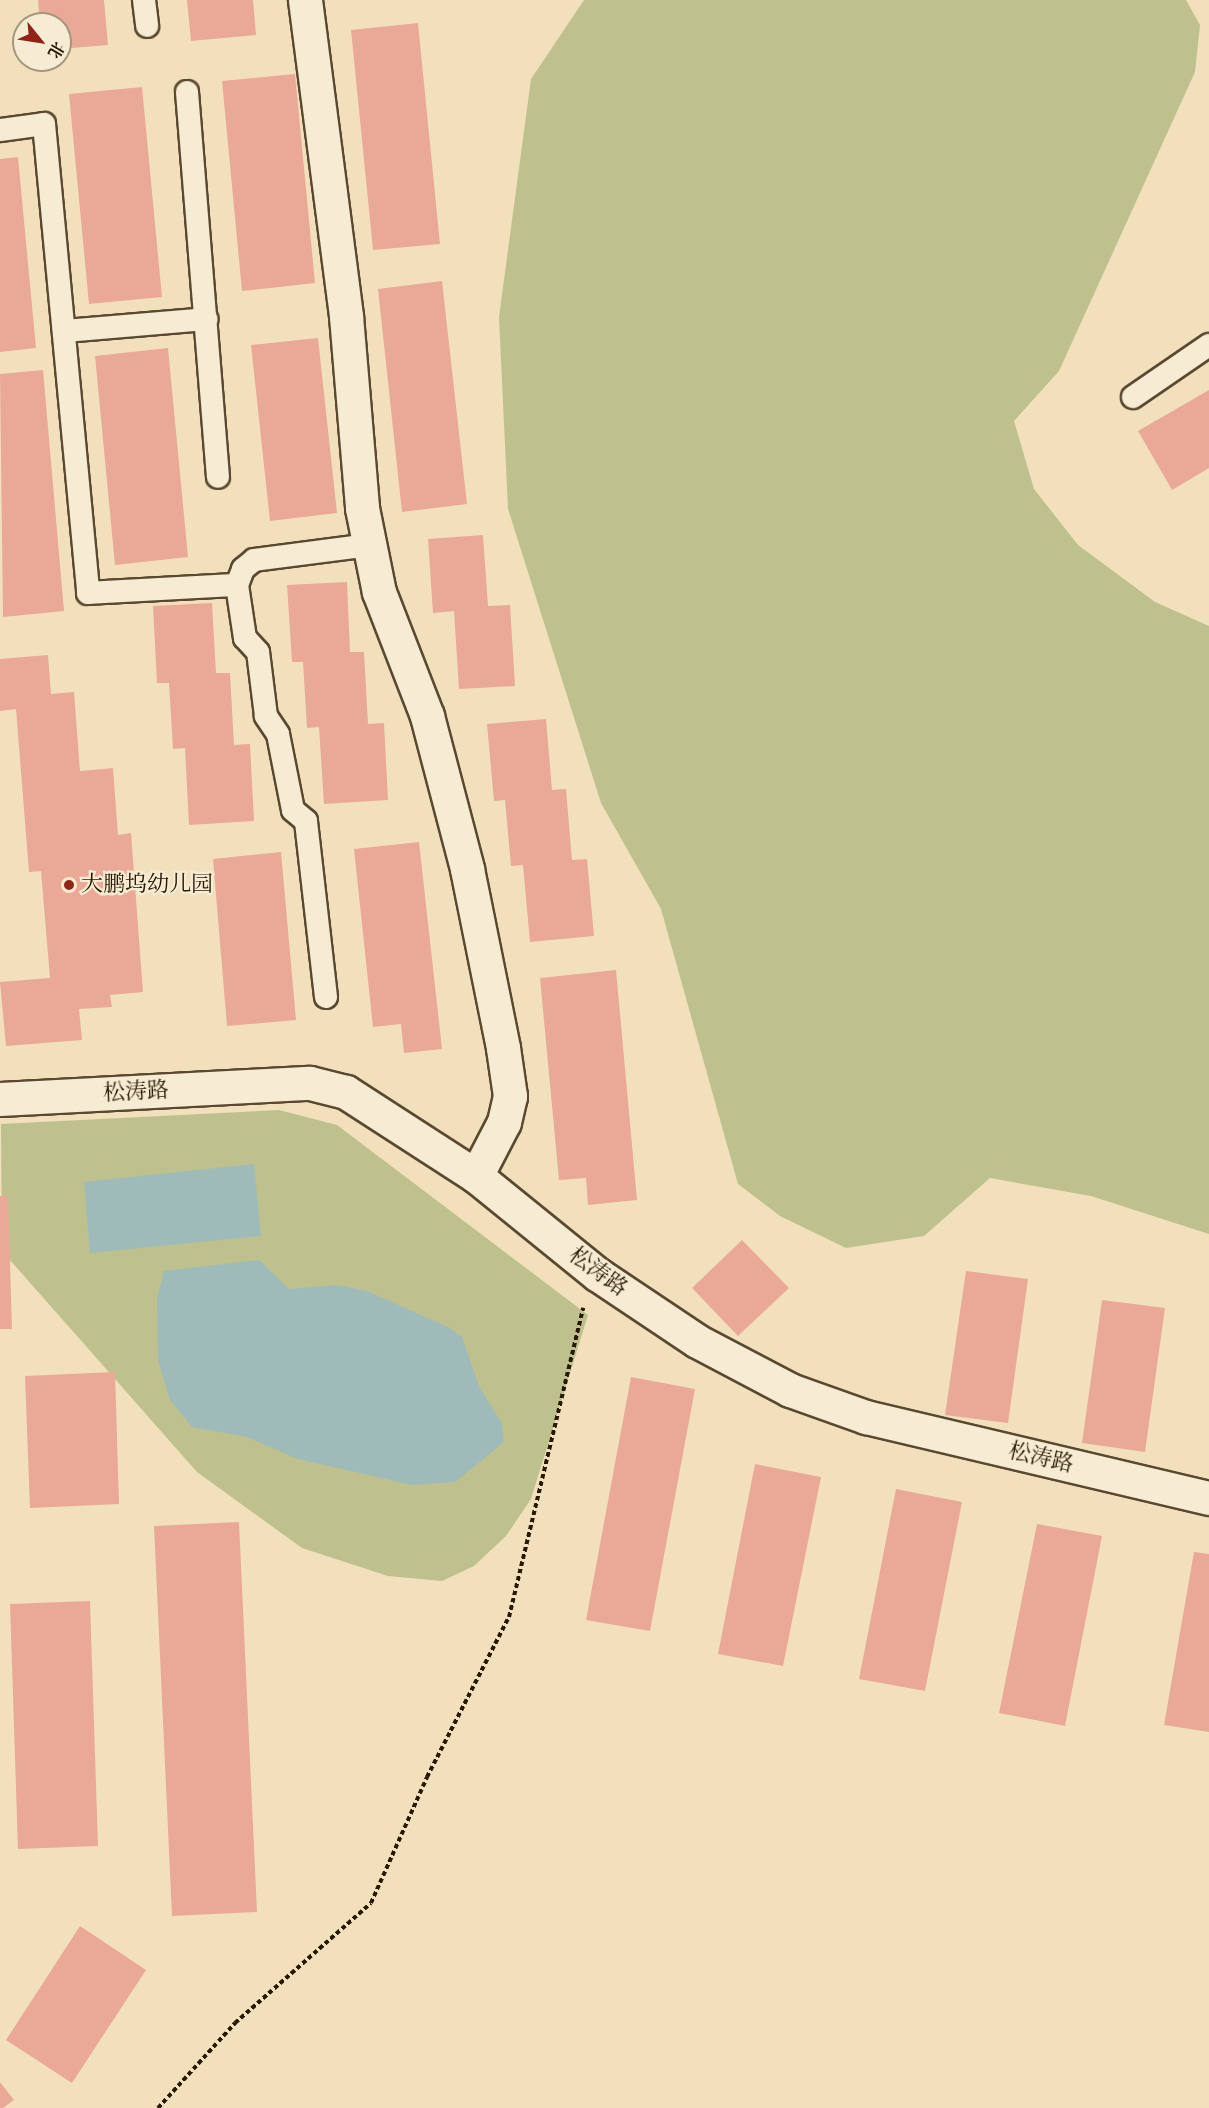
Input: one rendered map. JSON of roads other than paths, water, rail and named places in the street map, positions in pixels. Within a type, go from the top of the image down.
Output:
[{"type":"street","points":[[305,0],[370,545],[379,592],[427,716],[466,869],[503,1048],[510,1096],[504,1122],[476,1176]]},
{"type":"street","name":"松涛路","points":[[0,1099],[310,1083],[346,1092],[392,1117],[476,1176],[592,1269],[697,1341],[790,1390],[866,1417],[1209,1498]]},
{"type":"lane","points":[[144,0],[147,26]]},
{"type":"lane","points":[[187,92],[218,477]]},
{"type":"lane","points":[[0,130],[44,123],[88,593],[237,585]]},
{"type":"lane","points":[[63,331],[206,319]]},
{"type":"lane","points":[[1133,397],[1209,345]]},
{"type":"lane","points":[[326,997],[306,821],[293,810],[278,734],[266,716],[258,652],[245,638],[237,585],[243,569],[254,560],[370,545]]},
{"type":"water","points":[[254,1164],[261,1236],[90,1253],[84,1182]]},
{"type":"water","points":[[259,1260],[289,1289],[336,1285],[367,1291],[450,1328],[462,1337],[479,1386],[502,1424],[504,1442],[455,1482],[412,1485],[298,1459],[247,1437],[192,1427],[170,1400],[158,1361],[157,1299],[164,1271]]},
{"type":"place","name":"大鹏坞幼儿园","points":[[69,885]]}]
